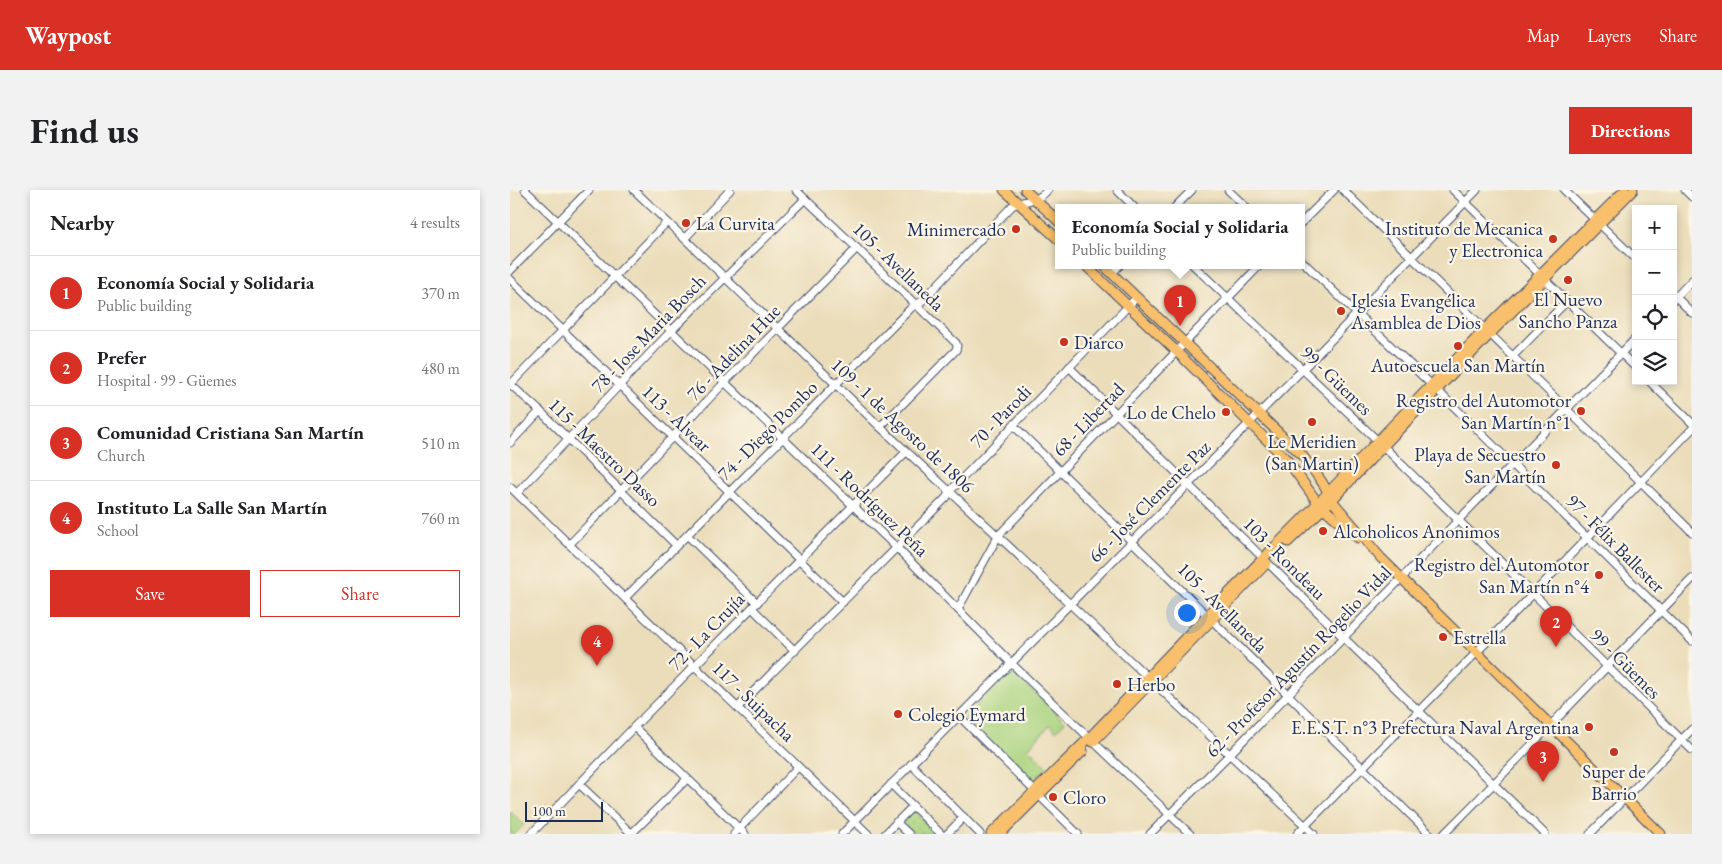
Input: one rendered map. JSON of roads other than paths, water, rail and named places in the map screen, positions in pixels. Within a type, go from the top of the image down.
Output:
[{"type":"main road","points":[[1004,190],[1055,236]]},
{"type":"main road","points":[[1025,190],[1055,218]]},
{"type":"main road","points":[[1598,222],[1625,190]]},
{"type":"main road","points":[[991,834],[1037,793],[1092,739],[1209,617],[1321,506],[1488,332],[1598,222],[1633,190]]},
{"type":"main road","points":[[1088,269],[1176,351],[1292,465],[1321,506],[1380,558],[1661,834]]},
{"type":"main road","points":[[1108,269],[1305,459],[1330,496],[1380,558]]},
{"type":"main road","points":[[1000,834],[1037,793]]},
{"type":"street","name":"111 - Rodríguez Peña","points":[[524,190],[897,548],[1011,663],[1190,834]]},
{"type":"street","points":[[510,272],[589,190]]},
{"type":"street","name":"109 - 1 de Agosto de 1806","points":[[634,190],[835,385],[1314,834]]},
{"type":"street","points":[[685,238],[730,190]]},
{"type":"street","name":"105 - Avellaneda","points":[[796,190],[957,346],[956,350],[880,427]]},
{"type":"street","points":[[1018,203],[1036,200],[1048,190]]},
{"type":"street","points":[[1117,190],[1131,204]]},
{"type":"street","points":[[1178,204],[1192,190]]},
{"type":"street","points":[[1228,190],[1243,204]]},
{"type":"street","points":[[1305,219],[1334,190]]},
{"type":"street","points":[[1343,190],[1692,532]]},
{"type":"street","points":[[1453,190],[1632,364]]},
{"type":"street","name":"66 - José Clemente Paz","points":[[842,834],[1132,540],[1189,485],[1477,190]]},
{"type":"street","points":[[1564,190],[1632,254]]},
{"type":"street","points":[[1685,190],[1692,197]]},
{"type":"street","name":"78 - Jose Maria Bosch","points":[[517,493],[671,331],[805,199]]},
{"type":"street","name":"74 - Diego Pombo","points":[[626,598],[910,308],[922,301],[1007,211],[1018,203]]},
{"type":"street","points":[[510,384],[667,222]]},
{"type":"street","name":"76 - Adelina Hue","points":[[570,544],[857,248]]},
{"type":"street","name":"97 - Félix Ballester","points":[[1305,264],[1692,641]]},
{"type":"street","points":[[1112,273],[1116,269]]},
{"type":"street","name":"99 - Güemes","points":[[1197,269],[1303,369],[1692,750]]},
{"type":"street","name":"68 - Libertad","points":[[958,609],[998,536],[1256,269]]},
{"type":"street","name":"113 - Alvear","points":[[510,279],[843,602]]},
{"type":"street","points":[[1677,295],[1692,280]]},
{"type":"street","name":"70 - Parodi","points":[[738,707],[897,548],[1137,297]]},
{"type":"street","points":[[1677,300],[1692,313]]},
{"type":"street","points":[[1513,356],[1566,302]]},
{"type":"street","name":"62 - Profesor Agustín Rogelio Vidal","points":[[1150,834],[1634,340]]},
{"type":"street","name":"103 - Rondeau","points":[[1069,367],[1544,834]]},
{"type":"street","name":"115 - Maestro Dasso","points":[[510,384],[540,411],[676,545]]},
{"type":"street","points":[[1653,385],[1692,423]]},
{"type":"street","points":[[510,442],[540,411]]},
{"type":"street","name":"105 - Avellaneda","points":[[1013,425],[1430,834]]},
{"type":"street","points":[[1296,834],[1476,653],[1692,429]]},
{"type":"street","name":"72 - La Crujía","points":[[531,834],[906,452]]},
{"type":"street","name":"117 - Suipacha","points":[[510,487],[868,834]]},
{"type":"street","points":[[687,535],[795,651]]},
{"type":"street","points":[[1444,834],[1692,579]]},
{"type":"street","points":[[959,716],[1078,834]]},
{"type":"street","points":[[634,727],[739,832],[798,767]]},
{"type":"street","points":[[1590,834],[1692,729]]},
{"type":"street","points":[[911,764],[980,834]]},
{"type":"street","points":[[579,784],[632,834],[687,779]]},
{"type":"street","points":[[891,784],[941,834]]},
{"type":"street","points":[[885,834],[913,806]]},
{"type":"street","points":[[947,834],[964,817]]},
{"type":"street","points":[[896,822],[909,834]]},
{"type":"place","name":"La Curvita","points":[[686,223]]},
{"type":"place","name":"Minimercado","points":[[1016,229]]},
{"type":"place","name":"Instituto de Mecanica y Electronica","points":[[1553,239]]},
{"type":"place","name":"El Nuevo Sancho Panza","points":[[1568,280]]},
{"type":"place","name":"Iglesia Evangélica Asamblea de Dios","points":[[1341,311]]},
{"type":"place","name":"Economía Social y Solidaria","points":[[1180,326]]},
{"type":"place","name":"Diarco","points":[[1064,342]]},
{"type":"place","name":"Autoescuela San Martín","points":[[1458,346]]},
{"type":"place","name":"Registro del Automotor San Martín n°1","points":[[1581,411]]},
{"type":"place","name":"Lo de Chelo","points":[[1226,412]]},
{"type":"place","name":"Le Meridien (San Martin)","points":[[1312,422]]},
{"type":"place","name":"Playa de Secuestro San Martín","points":[[1556,465]]},
{"type":"place","name":"Alcoholicos Anonimos","points":[[1323,531]]},
{"type":"place","name":"Registro del Automotor San Martín n°4","points":[[1599,575]]},
{"type":"place","name":"Estrella","points":[[1443,637]]},
{"type":"place","name":"Prefer","points":[[1556,647]]},
{"type":"place","name":"Instituto La Salle San Martín","points":[[597,666]]},
{"type":"place","name":"Herbo","points":[[1117,684]]},
{"type":"place","name":"Colegio Eymard","points":[[898,714]]},
{"type":"place","name":"E.E.S.T. n°3 Prefectura Naval Argentina","points":[[1589,727]]},
{"type":"place","name":"Super de Barrio","points":[[1614,752]]},
{"type":"place","name":"Comunidad Cristiana San Martín","points":[[1543,782]]},
{"type":"place","name":"Cloro","points":[[1053,797]]}]
